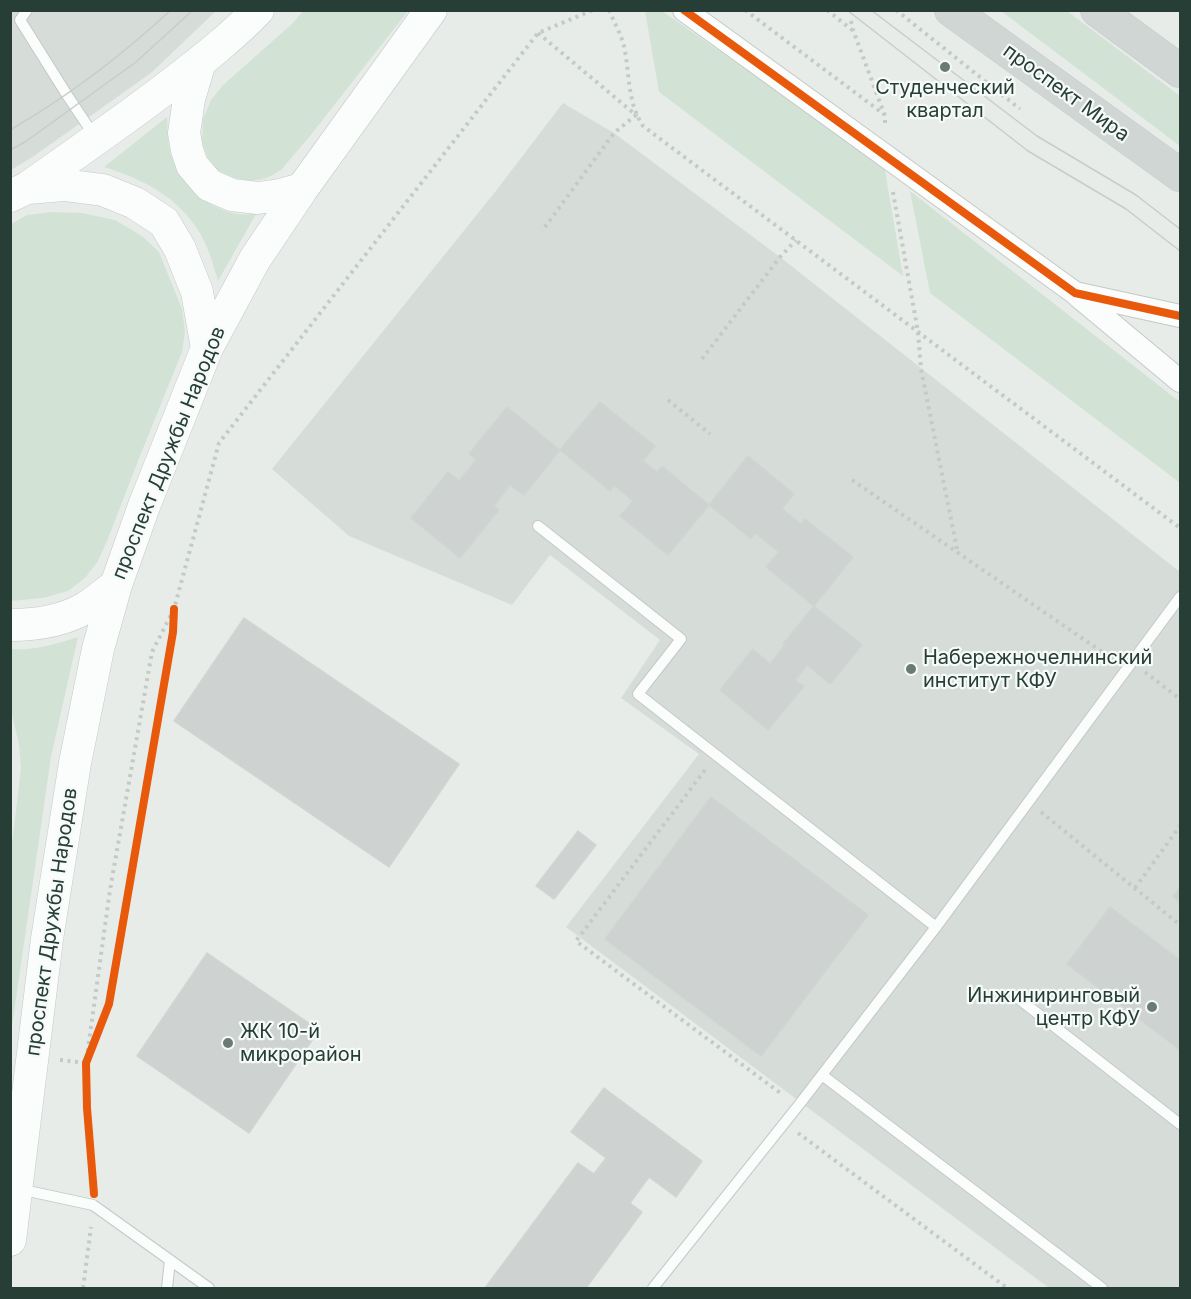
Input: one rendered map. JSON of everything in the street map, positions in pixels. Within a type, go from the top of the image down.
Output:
[{"type":"main road","points":[[19,192],[97,139],[200,62],[243,26],[258,10]]},
{"type":"main road","name":"проспект Дружбы Народов","points":[[10,1239],[47,939],[75,763],[99,649],[116,585],[144,506],[207,348],[255,259],[302,189],[431,10]]},
{"type":"main road","name":"проспект Мира","points":[[951,10],[1180,175]]},
{"type":"main road","points":[[1097,10],[1180,71]]},
{"type":"main road","points":[[200,62],[189,99],[184,133],[192,165],[209,185],[232,195],[258,198],[302,189]]},
{"type":"main road","points":[[19,192],[64,185],[103,190],[135,202],[164,222],[180,249],[197,292],[207,348]]},
{"type":"main road","points":[[10,625],[56,620],[85,608],[116,585]]},
{"type":"street","points":[[684,10],[1075,293],[1180,381]]},
{"type":"street","points":[[1075,293],[1180,316]]},
{"type":"lane","points":[[27,10],[20,20],[97,139]]},
{"type":"lane","points":[[538,526],[681,639],[638,694],[936,927]]},
{"type":"lane","points":[[653,1288],[798,1106],[936,927],[1180,597]]},
{"type":"lane","points":[[1019,999],[1180,1124]]},
{"type":"lane","points":[[822,1075],[1102,1288]]},
{"type":"lane","points":[[16,1189],[93,1205],[210,1288]]},
{"type":"lane","points":[[167,1288],[170,1260]]},
{"type":"path","points":[[94,1194],[86,1064],[110,890],[152,652],[174,609],[219,443],[537,33],[593,10]]},
{"type":"path","points":[[609,10],[624,45],[632,104],[643,126],[1180,528]]},
{"type":"path","points":[[745,10],[885,116]]},
{"type":"path","points":[[827,10],[853,30]]},
{"type":"path","points":[[896,10],[1020,109]]},
{"type":"path","points":[[851,21],[885,116],[886,156],[918,332],[921,369],[958,554]]},
{"type":"path","points":[[537,33],[636,115]]},
{"type":"path","points":[[542,231],[614,133],[636,115]]},
{"type":"path","points":[[702,359],[796,240]]},
{"type":"path","points":[[668,400],[710,434]]},
{"type":"path","points":[[852,480],[1105,654],[1132,662],[1180,699]]},
{"type":"path","points":[[173,632],[174,609]]},
{"type":"path","points":[[717,755],[576,941],[798,1106]]},
{"type":"path","points":[[1028,802],[1180,924]]},
{"type":"path","points":[[1135,888],[1180,826]]},
{"type":"path","points":[[86,1064],[101,1023]]},
{"type":"path","points":[[56,1060],[86,1064]]},
{"type":"path","points":[[784,1123],[1007,1288]]},
{"type":"path","points":[[83,1288],[92,1219]]},
{"type":"shaded area","points":[[11,11],[216,11],[151,73],[11,170]]},
{"type":"shaded area","name":"Набережночелнинский институт КФУ","points":[[563,103],[614,133],[780,257],[1180,572],[1180,1288],[1049,1288],[566,927],[699,754],[621,698],[660,640],[550,555],[512,605],[349,536],[272,469],[495,192]]},
{"type":"green space","points":[[303,11],[408,11],[281,170],[267,178],[251,181],[235,178],[218,170],[207,156],[202,141],[203,119],[211,100],[223,85],[293,23]]},
{"type":"green space","points":[[645,11],[662,11],[884,165],[903,276],[659,92]]},
{"type":"green space","points":[[1001,11],[1067,11],[1180,96],[1180,146]]},
{"type":"green space","points":[[167,117],[168,142],[172,157],[177,169],[192,190],[225,211],[256,214],[218,281],[202,236],[179,207],[144,183],[104,167]]},
{"type":"green space","points":[[910,191],[1180,402],[1180,483],[930,293]]},
{"type":"green space","points":[[52,212],[82,213],[115,220],[142,236],[159,252],[182,309],[185,331],[182,352],[98,561],[85,578],[68,591],[43,598],[11,601],[11,224],[27,215]]},
{"type":"green space","points":[[78,637],[51,757],[11,1033],[10,860],[21,768],[19,745],[11,710],[11,649],[37,648]]},
{"type":"building","points":[[600,402],[655,446],[643,461],[657,472],[662,466],[709,505],[668,555],[620,516],[633,501],[614,485],[610,491],[560,450]]},
{"type":"building","points":[[507,407],[560,450],[524,495],[510,485],[494,506],[499,510],[460,558],[411,518],[448,472],[459,481],[476,460],[469,454]]},
{"type":"building","points":[[748,456],[794,494],[782,509],[801,524],[805,519],[853,557],[814,606],[766,567],[779,552],[755,533],[751,539],[709,505]]},
{"type":"building","points":[[814,606],[862,645],[830,684],[807,665],[795,680],[804,686],[768,730],[720,690],[753,649],[770,664]]},
{"type":"building","points":[[244,618],[459,764],[389,867],[174,721]]},
{"type":"building","points":[[711,797],[868,915],[761,1056],[605,939]]},
{"type":"building","points":[[578,831],[596,845],[554,899],[536,886]]},
{"type":"building","points":[[1180,887],[1180,902],[1173,897]]},
{"type":"building","name":"Инжиниринговый центр КФУ","points":[[1110,907],[1180,960],[1180,1050],[1067,964]]},
{"type":"building","name":"ЖК 10-й микрорайон","points":[[207,953],[319,1030],[249,1133],[137,1056]]},
{"type":"building","points":[[604,1088],[702,1161],[676,1197],[649,1177],[630,1203],[642,1212],[586,1288],[485,1288],[578,1163],[594,1174],[606,1158],[571,1132]]},
{"type":"tram line","points":[[10,130],[94,74],[171,10]]},
{"type":"tram line","points":[[10,150],[25,142],[136,62],[193,10]]},
{"type":"tram line","points":[[847,10],[1028,151],[1126,209],[1180,251]]},
{"type":"tram line","points":[[871,10],[1037,136],[1136,195],[1180,229]]},
{"type":"cycle path","points":[[684,10],[1075,293],[1180,316]]},
{"type":"cycle path","points":[[94,1194],[86,1063],[109,1004],[173,632],[174,609]]},
{"type":"place","name":"Студенческий квартал","points":[[945,67]]},
{"type":"place","name":"Набережночелнинский институт КФУ","points":[[911,669]]},
{"type":"place","name":"Инжиниринговый центр КФУ","points":[[1152,1007]]},
{"type":"place","name":"ЖК 10-й микрорайон","points":[[228,1043]]}]
